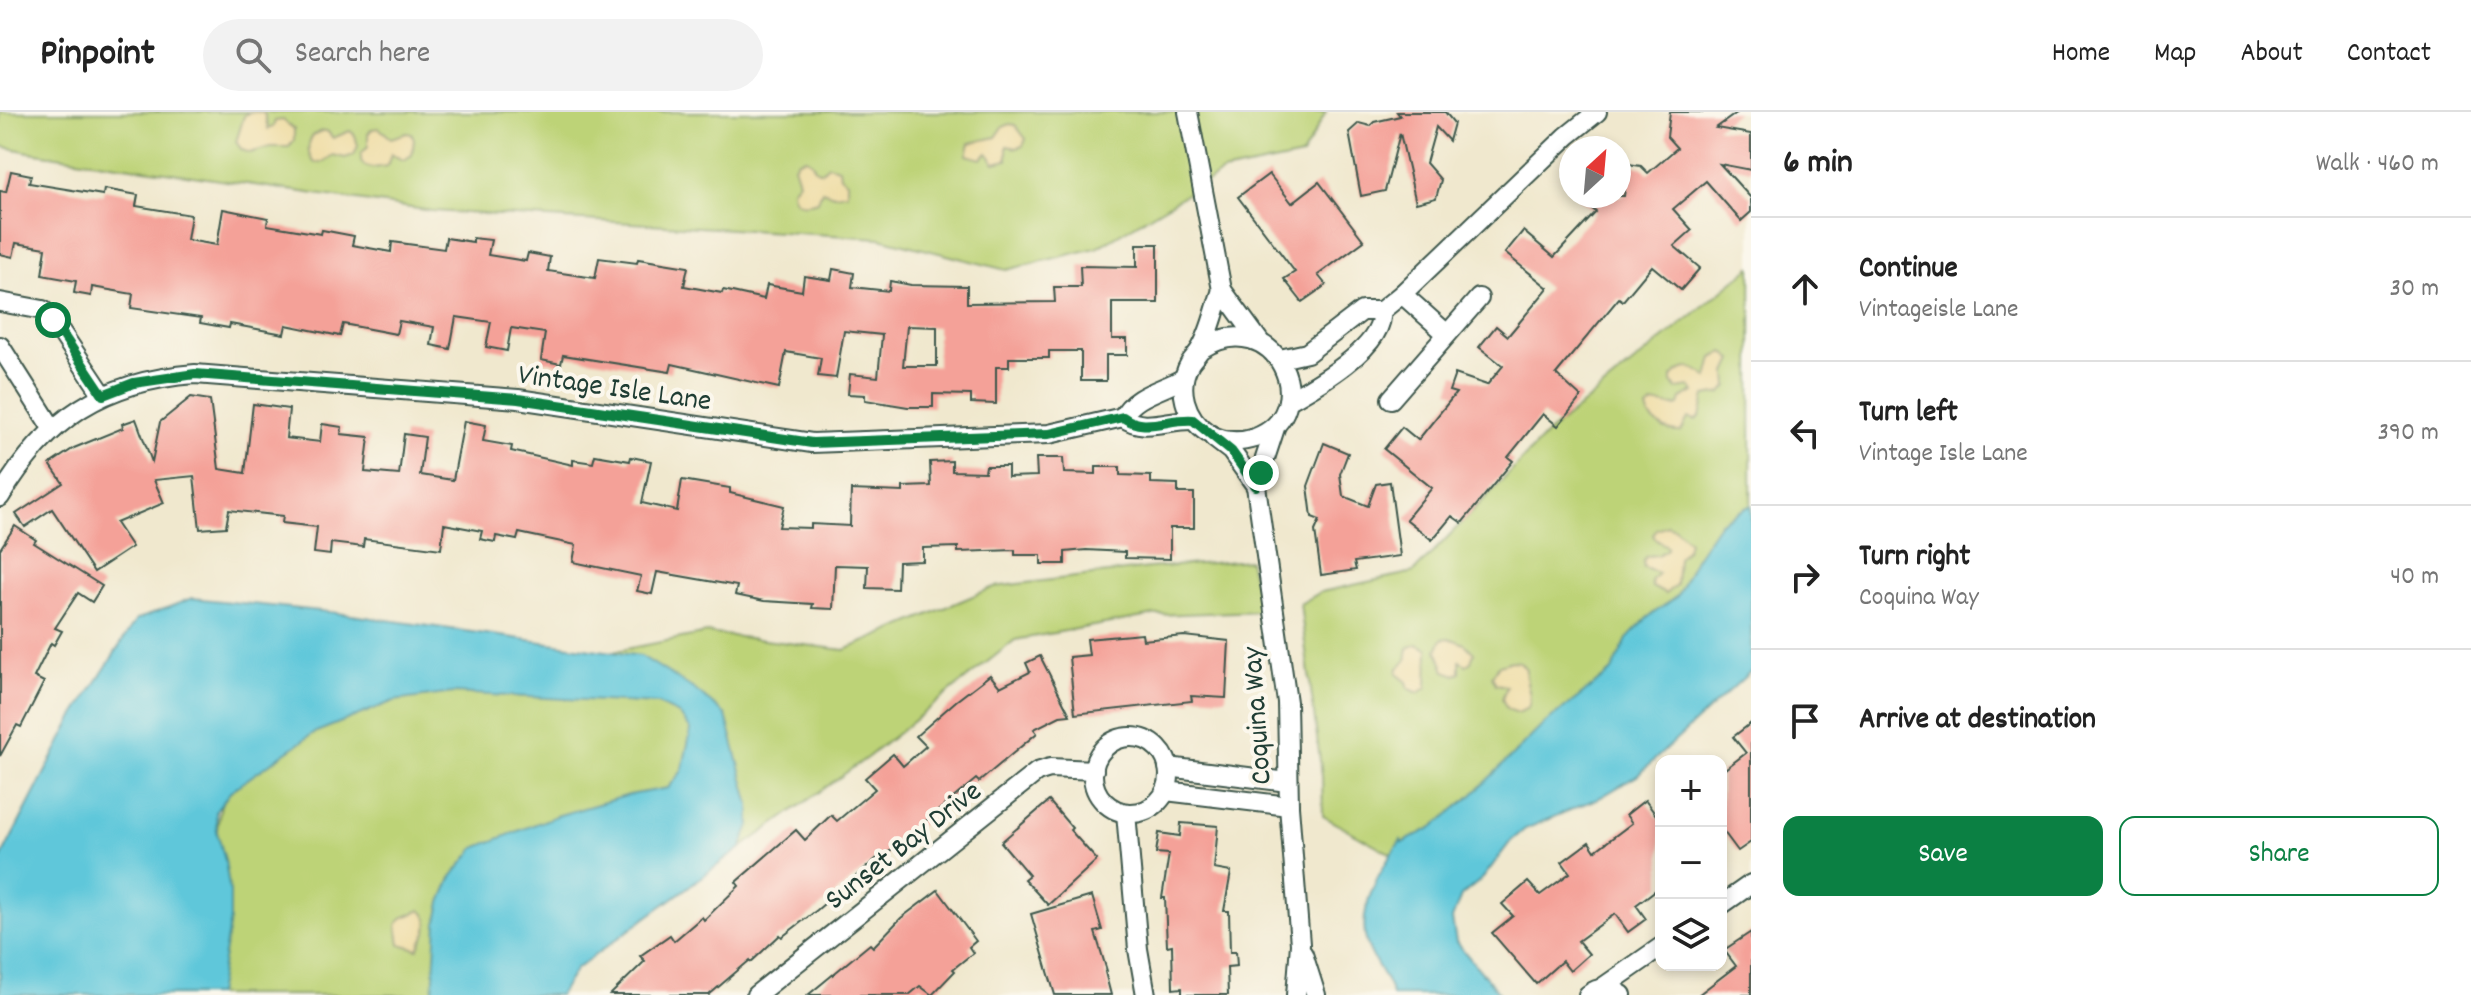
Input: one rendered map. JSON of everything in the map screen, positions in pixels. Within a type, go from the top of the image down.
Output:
[{"type":"street","points":[[1188,112],[1222,290],[1260,342],[1280,359],[1289,386],[1288,401],[1276,425],[1262,435],[1246,441],[1229,441],[1212,436],[1193,420],[1186,407],[1184,378],[1190,362],[1201,349],[1229,336],[1260,342]]},
{"type":"street","points":[[1280,359],[1307,353],[1362,311],[1381,311],[1567,136],[1597,112]]},
{"type":"street","points":[[1201,349],[1222,290]]},
{"type":"street","points":[[1402,294],[1447,334]]},
{"type":"street","points":[[1391,399],[1479,298]]},
{"type":"street","points":[[0,307],[43,310],[53,320],[103,395]]},
{"type":"street","points":[[1288,401],[1317,385],[1351,360],[1380,328],[1383,320],[1381,311]]},
{"type":"street","points":[[1347,325],[1366,343]]},
{"type":"street","points":[[0,346],[52,428]]},
{"type":"street","name":"Vintage Isle Lane","points":[[0,497],[31,451],[52,428],[76,410],[134,383],[164,377],[210,375],[518,399],[812,443],[1049,434],[1123,417]]},
{"type":"street","name":"Vintage Isle Lane","points":[[1123,417],[1139,398],[1166,389],[1184,378]]},
{"type":"street","name":"Vintage Isle Lane","points":[[1123,417],[1132,424],[1153,425],[1193,420]]},
{"type":"street","name":"Coquina Way","points":[[1276,425],[1256,486],[1287,702],[1289,806],[1300,944],[1296,995]]},
{"type":"street","name":"Coquina Way","points":[[1212,436],[1231,451],[1256,486]]},
{"type":"street","points":[[1134,737],[1156,746],[1168,767],[1169,779],[1166,791],[1150,808],[1138,813],[1126,813],[1113,809],[1103,801],[1096,790],[1094,770],[1100,753],[1109,744],[1134,737]]},
{"type":"street","points":[[1168,767],[1288,782]]},
{"type":"street","name":"Sunset Bay Drive","points":[[756,995],[1037,772],[1050,768],[1094,770]]},
{"type":"street","points":[[1166,791],[1289,806]]},
{"type":"street","points":[[1126,813],[1138,949],[1146,995]]},
{"type":"street","points":[[1727,901],[1751,884]]},
{"type":"street","name":"Coquina Way","points":[[1300,944],[1316,995]]},
{"type":"street","points":[[1595,992],[1655,951]]},
{"type":"street","points":[[1595,992],[1610,989],[1622,995]]},
{"type":"green space","points":[[0,112],[1326,112],[1302,156],[1223,172],[1096,248],[1006,270],[880,238],[432,211],[29,152],[0,146]]},
{"type":"green space","points":[[1751,267],[1751,598],[1406,862],[1323,816],[1322,776],[1300,604],[1321,592],[1414,572],[1548,433]]},
{"type":"green space","points":[[1249,560],[1261,611],[1155,615],[1015,640],[868,757],[741,848],[551,840],[443,995],[191,995],[226,772],[351,695],[489,676],[707,633],[845,650],[994,587],[1149,568]]},
{"type":"sand","points":[[249,112],[264,112],[268,129],[273,127],[275,121],[283,120],[294,129],[294,140],[289,147],[270,147],[250,153],[242,150],[236,142],[244,116]]},
{"type":"sand","points":[[1015,125],[1026,139],[1023,146],[1007,146],[1007,160],[995,163],[987,153],[981,159],[967,155],[970,143],[996,137],[1003,127]]},
{"type":"sand","points":[[379,128],[391,138],[412,134],[412,155],[403,160],[391,154],[387,166],[365,166],[361,154],[368,146],[368,134],[372,129]]},
{"type":"sand","points":[[327,131],[333,138],[350,131],[355,135],[358,146],[354,155],[345,158],[333,155],[315,163],[309,146],[313,135]]},
{"type":"sand","points":[[806,158],[821,172],[828,165],[839,168],[840,176],[847,181],[847,193],[834,195],[822,191],[818,201],[804,203],[794,199],[792,189],[799,181],[794,166],[798,160]]},
{"type":"sand","points":[[1724,352],[1733,360],[1727,373],[1728,386],[1722,393],[1705,396],[1700,417],[1695,420],[1688,418],[1681,432],[1665,429],[1656,423],[1647,409],[1655,404],[1679,405],[1681,399],[1694,392],[1690,387],[1677,389],[1672,377],[1691,368],[1708,378],[1713,358]]},
{"type":"sand","points":[[1667,525],[1689,541],[1687,549],[1678,558],[1676,585],[1665,594],[1652,587],[1651,581],[1658,573],[1644,568],[1643,561],[1647,556],[1658,555],[1667,549],[1653,535],[1656,529]]},
{"type":"sand","points":[[1449,638],[1465,644],[1474,653],[1471,662],[1466,665],[1460,661],[1460,672],[1456,675],[1445,671],[1437,650],[1442,639]]},
{"type":"sand","points":[[1417,644],[1428,649],[1427,687],[1419,693],[1409,689],[1407,682],[1397,674],[1398,668],[1406,661],[1408,648]]},
{"type":"sand","points":[[1520,662],[1526,669],[1530,703],[1528,708],[1518,713],[1507,709],[1502,699],[1507,686],[1496,684],[1492,676],[1499,665]]},
{"type":"sand","points":[[421,910],[428,924],[418,949],[400,944],[397,925],[402,918]]},
{"type":"water","points":[[1751,505],[1751,671],[1660,755],[1655,755],[1655,759],[1637,776],[1601,797],[1525,829],[1511,841],[1483,878],[1461,896],[1452,919],[1456,942],[1501,995],[1392,995],[1367,944],[1364,931],[1372,889],[1401,840],[1402,843],[1433,827],[1472,795],[1544,724],[1612,671],[1627,639],[1647,618],[1677,596],[1695,559],[1720,522]]},
{"type":"water","points":[[192,598],[330,612],[641,656],[694,689],[726,715],[750,805],[750,825],[741,848],[576,969],[559,995],[433,995],[441,902],[451,878],[475,848],[556,816],[629,795],[668,788],[682,771],[691,730],[679,714],[658,704],[453,693],[394,701],[314,733],[232,790],[216,811],[217,832],[230,892],[230,920],[217,995],[0,995],[0,860],[72,720],[136,620]]},
{"type":"building","points":[[1397,112],[1445,112],[1454,123],[1449,141],[1436,127],[1426,163],[1441,180],[1436,198],[1416,203],[1400,133],[1385,191],[1361,196],[1349,132],[1359,123],[1370,126],[1374,122],[1400,116]]},
{"type":"building","points":[[1670,112],[1738,112],[1716,128],[1751,134],[1751,170],[1720,164],[1751,198],[1751,212],[1741,221],[1706,181],[1673,209],[1692,230],[1674,246],[1700,268],[1681,290],[1652,266],[1623,301],[1619,298],[1556,374],[1581,397],[1558,426],[1543,414],[1508,457],[1513,461],[1462,523],[1452,516],[1432,540],[1406,519],[1432,488],[1384,449],[1402,427],[1418,440],[1456,393],[1449,391],[1455,374],[1487,385],[1503,366],[1479,347],[1496,326],[1508,336],[1548,288],[1505,253],[1523,231],[1554,257],[1596,212],[1591,208],[1631,208],[1631,164],[1641,166],[1648,173],[1677,148],[1667,137]]},
{"type":"building","points":[[11,171],[31,175],[29,183],[103,195],[104,189],[138,195],[136,206],[191,215],[187,240],[217,245],[223,209],[268,218],[267,225],[354,236],[352,245],[391,252],[392,242],[444,249],[446,238],[473,242],[473,238],[491,240],[488,255],[526,261],[528,253],[550,257],[548,271],[595,278],[599,258],[637,263],[638,259],[688,267],[684,286],[764,299],[767,285],[802,291],[804,276],[831,280],[833,269],[854,273],[852,287],[889,291],[890,281],[911,285],[967,286],[967,303],[1055,302],[1054,287],[1081,287],[1080,266],[1137,267],[1137,244],[1158,244],[1158,303],[1112,303],[1112,339],[1127,339],[1127,355],[1106,355],[1106,381],[1081,381],[1081,351],[1049,351],[1049,358],[1009,358],[1009,367],[996,367],[996,404],[971,403],[971,395],[933,394],[933,407],[908,407],[865,400],[865,395],[848,394],[850,374],[878,377],[882,335],[844,331],[836,378],[818,376],[821,358],[786,352],[779,388],[672,364],[670,372],[563,355],[561,364],[541,360],[545,333],[511,328],[507,351],[486,347],[491,322],[456,317],[450,349],[431,345],[434,327],[399,321],[396,334],[343,324],[340,336],[286,325],[284,334],[230,324],[229,328],[200,323],[201,318],[131,308],[133,294],[92,287],[91,296],[74,293],[76,281],[42,275],[46,248],[16,243],[13,257],[0,254],[0,191],[6,192]],"holes":[[[907,326],[937,327],[937,366],[903,366]]]},
{"type":"building","points":[[1269,174],[1292,203],[1319,182],[1364,241],[1318,275],[1326,285],[1302,302],[1284,279],[1295,272],[1238,197]]},
{"type":"building","points":[[191,397],[210,400],[219,469],[245,473],[253,404],[289,409],[286,438],[320,442],[322,424],[342,427],[341,434],[369,437],[365,472],[399,475],[404,434],[425,437],[420,475],[453,480],[464,421],[486,425],[483,441],[512,446],[511,451],[573,465],[573,460],[593,463],[595,455],[651,461],[642,503],[677,511],[682,480],[730,488],[730,493],[784,506],[779,527],[811,528],[811,524],[850,526],[851,490],[903,492],[903,487],[931,486],[930,462],[952,461],[952,471],[985,472],[986,466],[1008,466],[1008,477],[1037,476],[1036,458],[1063,458],[1064,473],[1096,474],[1096,467],[1120,467],[1120,475],[1151,476],[1151,483],[1178,484],[1178,493],[1194,493],[1194,528],[1170,528],[1170,559],[1125,558],[1125,552],[1086,550],[1065,552],[1065,564],[1041,564],[1041,555],[1015,555],[1015,550],[958,552],[958,547],[923,548],[923,561],[898,562],[897,589],[867,588],[868,566],[835,565],[833,609],[735,595],[737,586],[657,572],[652,594],[637,591],[641,576],[573,562],[576,545],[519,533],[517,540],[496,536],[495,542],[480,539],[482,531],[444,524],[441,549],[364,539],[363,547],[331,543],[330,555],[314,553],[317,527],[282,523],[283,516],[229,510],[226,527],[200,529],[194,476],[154,480],[164,503],[116,523],[132,547],[94,572],[52,509],[25,527],[16,514],[63,483],[50,464],[74,448],[123,428],[122,424],[136,419],[152,462],[160,422]]},
{"type":"building","points":[[1324,443],[1348,453],[1340,474],[1343,496],[1368,506],[1376,484],[1390,482],[1400,556],[1354,562],[1356,570],[1321,575],[1315,531],[1320,520],[1312,517],[1308,486]]},
{"type":"building","points":[[15,526],[36,540],[34,543],[102,586],[92,602],[78,593],[55,628],[62,631],[54,645],[51,643],[34,677],[44,682],[21,727],[17,725],[0,756],[0,549]]},
{"type":"building","points":[[1142,634],[1143,640],[1184,636],[1229,641],[1226,698],[1191,696],[1192,701],[1075,714],[1069,657],[1089,655],[1087,639]]},
{"type":"building","points":[[1040,656],[1070,715],[1060,716],[1034,729],[1037,733],[979,782],[976,779],[709,995],[610,995],[645,961],[640,956],[670,935],[674,941],[702,917],[704,920],[739,886],[736,882],[796,830],[805,840],[831,815],[837,821],[875,789],[865,778],[893,754],[903,766],[926,746],[916,736],[956,701],[990,675],[1000,687],[1030,672],[1026,663]]},
{"type":"building","points":[[1751,723],[1751,842],[1738,851],[1727,836],[1727,767],[1746,753],[1733,737]]},
{"type":"building","points":[[1645,800],[1655,814],[1655,891],[1636,905],[1646,919],[1628,932],[1615,914],[1578,941],[1589,954],[1570,971],[1562,961],[1536,984],[1492,933],[1513,916],[1502,904],[1528,882],[1540,895],[1570,873],[1562,862],[1589,842],[1595,851],[1632,823],[1626,815]]},
{"type":"building","points":[[1049,801],[1097,860],[1048,905],[1024,879],[1029,875],[1001,842]]},
{"type":"building","points":[[1181,823],[1218,826],[1214,869],[1231,872],[1224,911],[1229,911],[1230,952],[1236,952],[1237,966],[1227,967],[1228,995],[1182,995],[1182,988],[1173,989],[1172,945],[1167,946],[1165,898],[1162,898],[1169,854],[1156,853],[1159,833],[1180,836]]},
{"type":"building","points":[[938,890],[976,941],[969,947],[973,953],[953,969],[955,971],[932,995],[920,986],[909,995],[808,995],[870,944],[873,947],[901,918]]},
{"type":"building","points":[[1092,896],[1102,930],[1095,932],[1111,995],[1055,995],[1031,914]]},
{"type":"building","points":[[1751,932],[1751,995],[1698,995],[1736,966],[1727,954],[1727,948]]},
{"type":"route","points":[[53,320],[103,395],[134,383],[195,374],[518,399],[812,443],[1049,434],[1123,417],[1132,424],[1153,425],[1187,419],[1193,420],[1231,451],[1256,486],[1261,473]]}]
